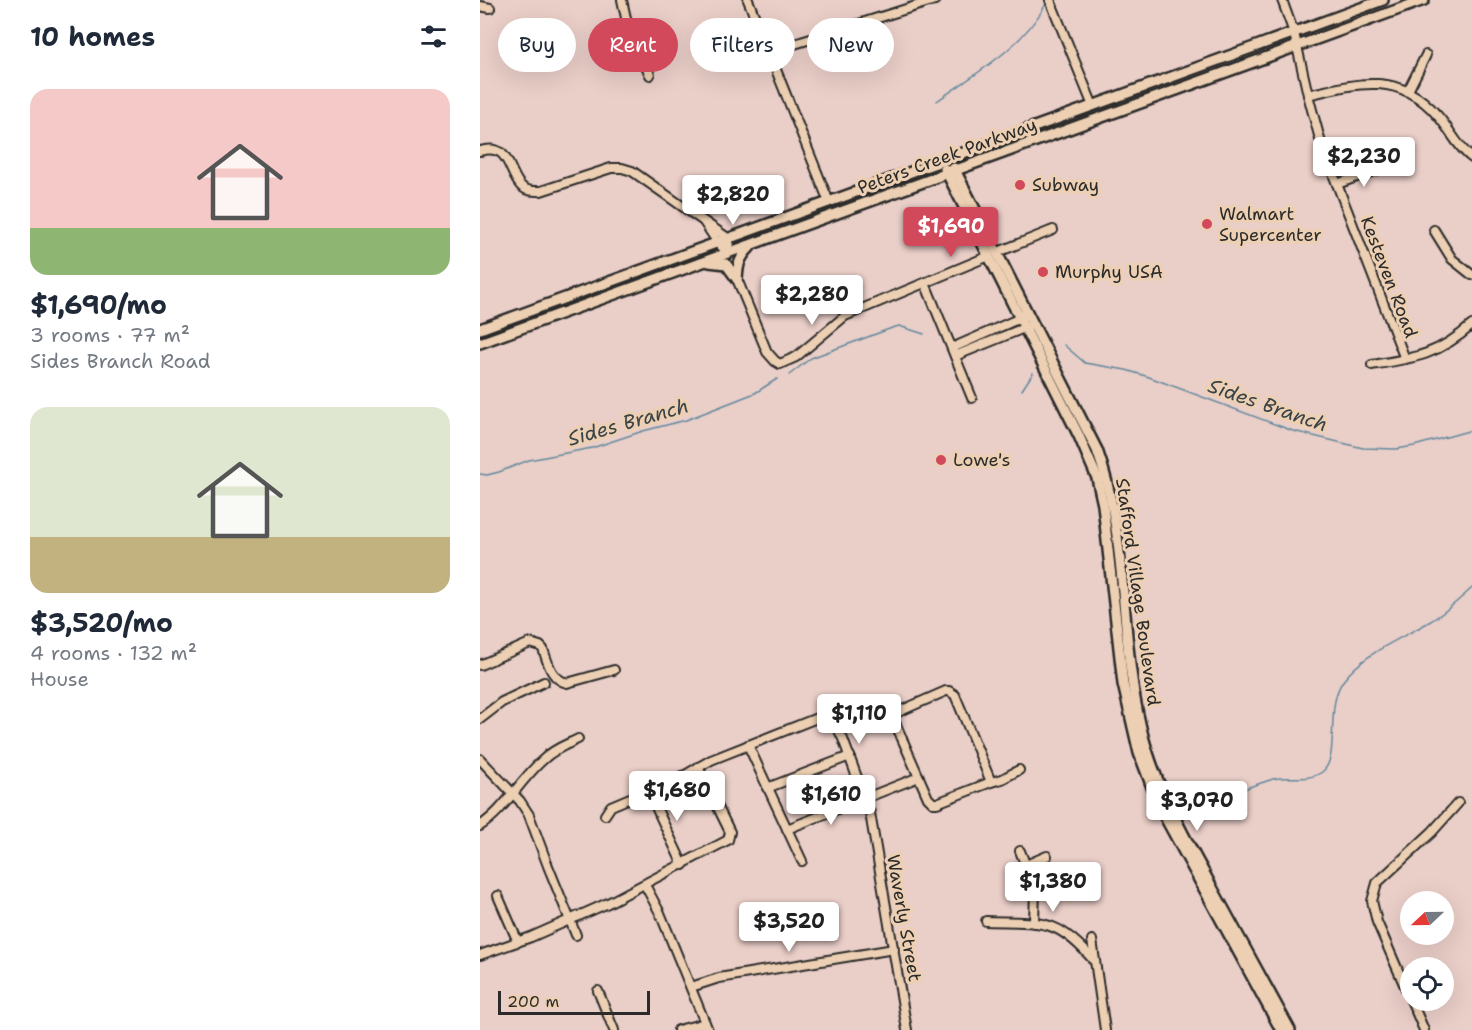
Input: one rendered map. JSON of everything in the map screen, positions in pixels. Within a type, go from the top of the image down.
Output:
[{"type":"main road","name":"Peters Creek Parkway","points":[[480,329],[1383,0]]},
{"type":"main road","name":"Peters Creek Parkway","points":[[480,343],[1424,0]]},
{"type":"main road","name":"Stafford Village Boulevard","points":[[946,160],[988,256],[1097,450],[1108,484],[1113,510],[1133,690],[1151,760],[1167,805],[1290,1030]]},
{"type":"main road","name":"Stafford Village Boulevard","points":[[951,173],[998,252],[1026,321],[1097,478],[1103,505],[1126,700],[1148,779],[1168,822],[1281,1030]]},
{"type":"main road","points":[[777,236],[791,225],[825,213],[829,202]]},
{"type":"main road","points":[[737,279],[737,264],[753,244]]},
{"type":"main road","points":[[706,261],[726,264],[737,279]]},
{"type":"street","points":[[622,0],[628,27],[650,75]]},
{"type":"street","points":[[747,0],[755,18]]},
{"type":"street","points":[[795,44],[934,0]]},
{"type":"street","points":[[1050,0],[1093,106]]},
{"type":"street","name":"Kesteven Road","points":[[1282,0],[1294,33],[1321,143],[1405,359]]},
{"type":"street","points":[[480,6],[490,8]]},
{"type":"street","points":[[1408,91],[1426,55]]},
{"type":"street","points":[[777,72],[829,202]]},
{"type":"street","points":[[1308,95],[1372,83],[1408,91],[1425,102],[1437,114],[1456,142],[1472,159]]},
{"type":"street","points":[[480,151],[492,149],[501,153],[508,160],[522,187],[529,191],[541,191],[611,168],[627,169],[644,178],[729,239],[728,253]]},
{"type":"street","points":[[1337,184],[1382,168]]},
{"type":"street","points":[[701,218],[718,243],[728,253]]},
{"type":"street","points":[[998,252],[1053,230]]},
{"type":"street","points":[[1434,230],[1452,259],[1472,275]]},
{"type":"street","points":[[737,279],[767,352],[780,364],[796,357],[845,315],[988,256]]},
{"type":"street","points":[[924,284],[972,398]]},
{"type":"street","points":[[953,352],[1026,321]]},
{"type":"street","points":[[1372,365],[1423,356],[1443,347],[1472,325]]},
{"type":"street","points":[[480,665],[530,643],[543,649],[553,674],[561,682],[567,683],[614,670]]},
{"type":"street","points":[[480,719],[502,702],[544,682]]},
{"type":"street","points":[[991,782],[955,695],[949,691],[894,715],[895,723],[930,802],[938,803],[1002,779],[1019,770]]},
{"type":"street","name":"Waverly Street","points":[[748,745],[827,714],[832,716],[836,722],[866,800],[875,836],[907,1030]]},
{"type":"street","points":[[480,826],[495,815],[548,754],[578,740]]},
{"type":"street","points":[[605,815],[611,806],[748,745],[802,861]]},
{"type":"street","points":[[767,788],[850,756]]},
{"type":"street","points":[[480,759],[513,794],[532,821],[576,935]]},
{"type":"street","points":[[480,956],[570,920],[645,885],[725,843],[730,837],[730,832],[698,767]]},
{"type":"street","points":[[787,829],[866,800],[919,777]]},
{"type":"street","points":[[648,790],[683,865]]},
{"type":"street","points":[[1400,974],[1377,922],[1372,901],[1377,883],[1432,832],[1458,803]]},
{"type":"street","points":[[1020,851],[1035,889],[1034,923]]},
{"type":"street","points":[[1026,865],[1047,856]]},
{"type":"street","points":[[645,885],[660,913],[706,1026],[678,1030]]},
{"type":"street","points":[[498,896],[518,942]]},
{"type":"street","points":[[986,921],[1046,924],[1062,930],[1095,962]]},
{"type":"street","points":[[1092,940],[1105,1030]]},
{"type":"street","points":[[691,987],[718,978],[894,949]]},
{"type":"street","points":[[598,991],[614,1030]]},
{"type":"street","points":[[1416,1011],[1424,1030]]},
{"type":"waterway","points":[[937,101],[1011,47],[1036,20],[1046,4]]},
{"type":"waterway","name":"Sides Branch","points":[[789,375],[811,358],[892,328],[899,326],[924,334]]},
{"type":"waterway","name":"Sides Branch","points":[[1064,345],[1085,363],[1126,370],[1149,377],[1293,431],[1363,448],[1397,449],[1472,430]]},
{"type":"waterway","name":"Sides Branch","points":[[1022,390],[1033,373]]},
{"type":"waterway","name":"Sides Branch","points":[[480,474],[487,475],[529,460],[592,448],[686,420],[755,393],[777,379]]},
{"type":"waterway","points":[[1234,793],[1273,779],[1304,778],[1322,772],[1331,756],[1334,704],[1343,681],[1372,654],[1435,618],[1472,588]]},
{"type":"place","name":"Subway","points":[[1020,185]]},
{"type":"place","name":"Walmart Supercenter","points":[[1207,224]]},
{"type":"place","name":"Murphy USA","points":[[1043,272]]},
{"type":"place","name":"Lowe's","points":[[941,460]]}]
